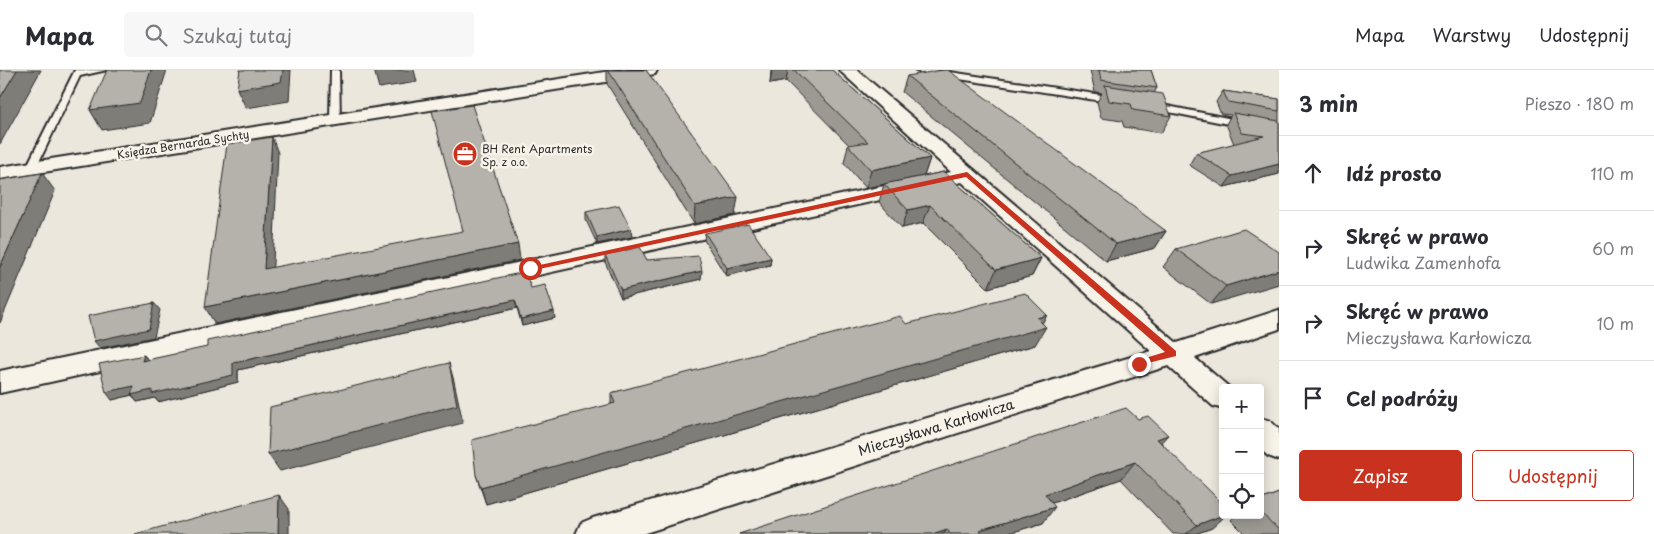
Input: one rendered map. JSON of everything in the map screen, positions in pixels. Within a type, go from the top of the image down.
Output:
[{"type":"street","name":"Księdza Bernarda Sychty","points":[[0,173],[335,120],[542,78],[649,70]]},
{"type":"street","points":[[847,70],[1219,395]]},
{"type":"street","points":[[0,382],[967,174]]},
{"type":"street","name":"Mieczysława Karłowicza","points":[[594,534],[1279,319]]},
{"type":"street","points":[[1264,434],[1279,447]]},
{"type":"lane","points":[[31,168],[78,72],[103,70]]},
{"type":"lane","points":[[335,70],[335,120]]},
{"type":"lane","points":[[920,70],[1122,101]]},
{"type":"lane","points":[[1141,104],[1252,125]]},
{"type":"building","points":[[0,70],[17,70],[0,98]]},
{"type":"building","points":[[107,70],[151,70],[140,103],[90,110]]},
{"type":"building","points":[[240,70],[283,70],[281,82],[237,89]]},
{"type":"building","points":[[608,70],[646,70],[738,197],[695,206]]},
{"type":"building","points":[[794,70],[832,70],[930,158],[871,170],[848,145],[868,142]]},
{"type":"building","points":[[948,70],[1166,231],[1116,244],[907,76]]},
{"type":"building","points":[[1099,70],[1151,70],[1157,88],[1101,80]]},
{"type":"building","points":[[1105,85],[1163,94],[1171,116],[1133,110],[1131,104],[1109,101]]},
{"type":"building","points":[[1223,91],[1279,99],[1279,111],[1228,102]]},
{"type":"building","points":[[472,105],[518,244],[205,307],[227,144],[272,137],[264,269],[463,231],[432,111]]},
{"type":"building","points":[[1233,113],[1279,121],[1279,164],[1232,176],[1196,153],[1264,136],[1242,133]]},
{"type":"building","points":[[944,172],[1041,258],[996,270],[930,205],[908,210],[884,184]]},
{"type":"building","points":[[42,173],[0,267],[0,180]]},
{"type":"building","points":[[619,205],[631,229],[597,237],[586,212]]},
{"type":"building","points":[[748,224],[771,258],[727,268],[705,233]]},
{"type":"building","points":[[1244,229],[1279,252],[1279,270],[1226,286],[1176,249]]},
{"type":"building","points":[[640,247],[647,260],[699,256],[702,271],[621,290],[605,255]]},
{"type":"building","points":[[525,272],[531,288],[545,285],[554,311],[521,319],[515,300],[233,363],[233,375],[152,394],[152,390],[131,395],[134,386],[106,392],[99,364],[144,355],[142,361],[207,347],[207,341]]},
{"type":"building","points":[[1025,293],[1047,315],[1037,318],[1046,327],[481,487],[476,475],[472,440],[615,403],[611,393],[900,316],[906,324]]},
{"type":"building","points":[[154,303],[149,329],[94,341],[88,316]]},
{"type":"building","points":[[449,363],[457,405],[268,454],[270,407]]},
{"type":"building","points":[[1126,408],[1138,419],[1148,416],[1168,435],[1157,439],[1219,500],[1219,517],[1197,525],[1135,462],[1045,494],[1055,507],[980,530],[982,533],[978,534],[950,534],[947,529],[932,534],[739,534]]},
{"type":"building","points":[[1279,493],[1279,530],[1264,516],[1264,499]]},
{"type":"building","points":[[279,495],[278,534],[135,534]]},
{"type":"place","name":"BH Rent Apartments Sp. z o.o.","points":[[465,154]]},
{"type":"route","points":[[530,268],[967,174],[1172,354],[1139,364]]}]
